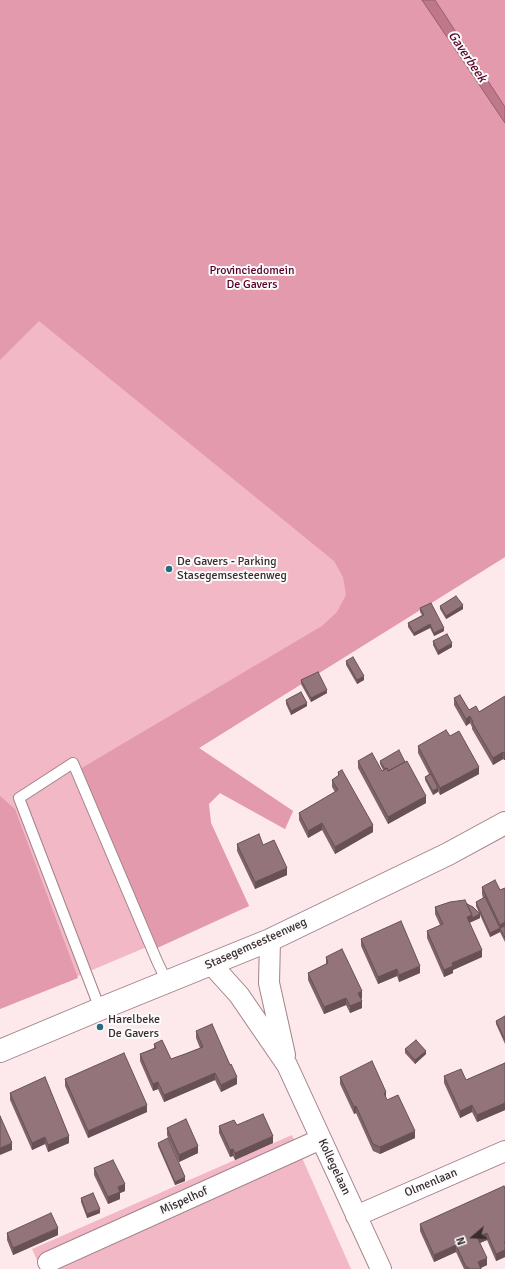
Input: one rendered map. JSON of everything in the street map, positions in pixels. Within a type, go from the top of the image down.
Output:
[{"type":"street","name":"Stasegemsesteenweg","points":[[0,1051],[270,940],[448,854],[505,823]]},
{"type":"street","name":"Kollegelaan","points":[[270,940],[270,983],[287,1065]]},
{"type":"street","name":"Kollegelaan","points":[[211,964],[239,995],[287,1065],[381,1269]]},
{"type":"street","name":"Mispelhof","points":[[48,1262],[321,1139]]},
{"type":"street","name":"Olmenlaan","points":[[356,1216],[505,1151]]},
{"type":"lane","points":[[100,1009],[19,798],[73,763],[167,982]]},
{"type":"green space","name":"Provinciedomein De Gavers","points":[[0,0],[505,0],[505,557],[199,748],[293,811],[285,829],[220,793],[208,804],[211,823],[249,906],[182,932],[0,1009]]},
{"type":"green space","name":"Provinciedomein De Gavers","points":[[0,0],[505,0],[505,557],[199,748],[293,811],[285,829],[220,793],[209,804],[211,823],[249,906],[155,949],[80,769],[322,626],[337,612],[346,595],[343,577],[334,561],[39,321],[0,360]]},
{"type":"green space","points":[[0,796],[15,809],[78,978],[0,1009]]},
{"type":"green space","points":[[292,1135],[351,1269],[41,1269],[32,1249]]},
{"type":"water","name":"Gaverbeek","points":[[422,0],[435,0],[505,107],[505,123]]},
{"type":"building","points":[[456,596],[463,605],[446,616],[440,606]]},
{"type":"building","points":[[431,603],[444,628],[434,633],[430,624],[414,633],[408,623],[424,615],[420,608]]},
{"type":"building","points":[[447,634],[452,643],[438,651],[433,641]]},
{"type":"building","points":[[353,657],[364,676],[357,680],[346,661]]},
{"type":"building","points":[[318,672],[327,690],[311,698],[301,680]]},
{"type":"building","points":[[301,692],[307,703],[291,711],[286,700]]},
{"type":"building","points":[[460,695],[469,710],[476,706],[479,712],[505,696],[505,753],[503,752],[493,758],[470,716],[466,719],[454,698]]},
{"type":"building","points":[[446,730],[450,736],[459,731],[479,767],[440,788],[418,746]]},
{"type":"building","points":[[399,750],[405,762],[388,771],[380,761]]},
{"type":"building","points":[[372,753],[382,771],[387,768],[388,771],[407,761],[426,796],[388,817],[358,761]]},
{"type":"building","points":[[342,770],[373,825],[335,847],[322,823],[308,831],[299,813],[338,790],[332,780],[339,775],[338,772]]},
{"type":"building","points":[[431,774],[438,788],[433,791],[425,777]]},
{"type":"building","points":[[259,834],[263,845],[274,840],[287,868],[255,882],[237,844]]},
{"type":"building","points":[[495,880],[500,890],[505,888],[505,922],[500,925],[482,887]]},
{"type":"building","points":[[485,897],[500,928],[490,933],[476,902]]},
{"type":"building","points":[[465,900],[472,915],[467,917],[482,950],[452,963],[453,966],[444,970],[427,931],[443,924],[435,907],[450,902]]},
{"type":"building","points":[[467,904],[473,907],[480,914],[472,918]]},
{"type":"building","points":[[401,921],[420,966],[399,975],[397,969],[378,977],[361,939]]},
{"type":"building","points":[[505,926],[505,938],[500,928]]},
{"type":"building","points":[[342,949],[362,991],[358,993],[362,1001],[350,1006],[346,998],[324,1007],[308,973],[328,963],[326,957]]},
{"type":"building","points":[[505,1016],[505,1040],[496,1021]]},
{"type":"building","points":[[212,1024],[230,1065],[231,1064],[237,1077],[221,1085],[215,1073],[164,1095],[158,1082],[153,1084],[140,1054],[156,1048],[154,1044],[162,1040],[171,1059],[203,1047],[196,1031]]},
{"type":"building","points":[[416,1040],[426,1051],[415,1060],[405,1049]]},
{"type":"building","points":[[124,1053],[147,1105],[88,1131],[65,1079]]},
{"type":"building","points":[[372,1061],[386,1092],[384,1093],[387,1100],[398,1095],[415,1131],[380,1147],[373,1144],[356,1106],[354,1107],[340,1077]]},
{"type":"building","points":[[505,1063],[505,1103],[477,1115],[472,1105],[460,1111],[444,1076],[461,1069],[466,1080]]},
{"type":"building","points":[[45,1077],[69,1136],[48,1145],[45,1137],[32,1143],[10,1093]]},
{"type":"building","points":[[263,1114],[273,1136],[235,1153],[233,1149],[230,1150],[219,1126],[234,1120],[237,1125]]},
{"type":"building","points":[[0,1116],[12,1143],[0,1148]]},
{"type":"building","points":[[186,1119],[198,1146],[179,1155],[167,1128]]},
{"type":"building","points":[[168,1138],[185,1177],[175,1182],[158,1143]]},
{"type":"building","points":[[113,1160],[125,1184],[118,1187],[120,1192],[108,1197],[94,1168]]},
{"type":"building","points":[[504,1186],[505,1250],[496,1254],[487,1233],[477,1237],[487,1258],[478,1262],[481,1269],[468,1269],[456,1245],[434,1255],[420,1224]]},
{"type":"building","points":[[93,1193],[100,1209],[87,1214],[81,1198]]},
{"type":"building","points":[[51,1213],[58,1228],[13,1248],[7,1233]]},
{"type":"place","name":"De Gavers - Parking Stasegemsesteenweg","points":[[169,569]]},
{"type":"place","name":"Harelbeke De Gavers","points":[[100,1027]]}]
